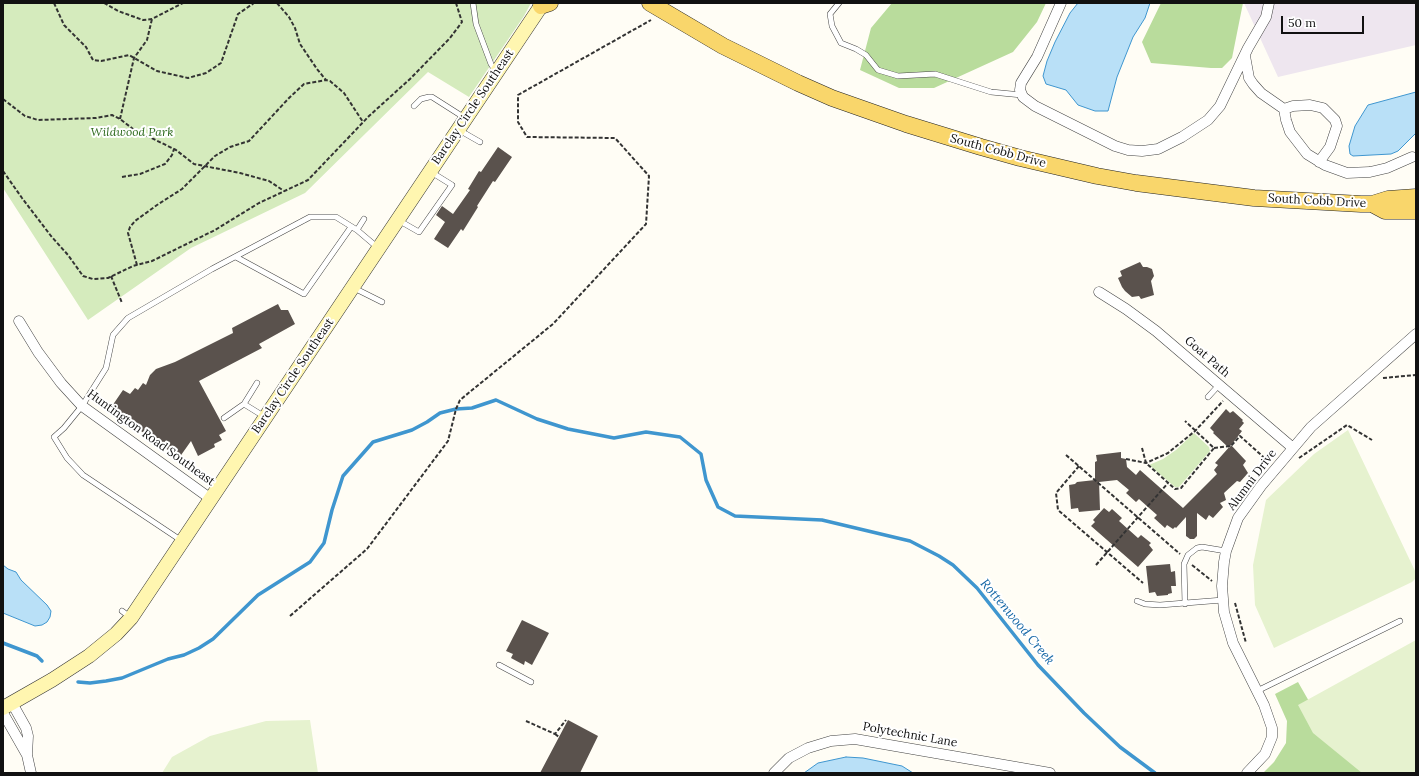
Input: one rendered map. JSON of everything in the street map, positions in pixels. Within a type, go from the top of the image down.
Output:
[{"type":"main road","name":"South Cobb Drive","points":[[650,3],[723,46],[798,83],[868,111],[981,147],[1058,167],[1136,183],[1254,198],[1372,204],[1388,199],[1416,197]]},
{"type":"main road","name":"South Cobb Drive","points":[[1372,204],[1385,211],[1416,211]]},
{"type":"street","points":[[1061,3],[1037,57],[1021,83],[1020,90],[1022,95],[1035,106],[1115,146],[1128,150],[1142,151],[1158,149],[1182,137],[1208,120],[1220,106],[1266,17],[1268,3]]},
{"type":"street","name":"Barclay Circle Southeast","points":[[6,708],[67,671],[89,656],[116,634],[126,615],[182,542],[378,248],[544,4]]},
{"type":"street","points":[[1245,56],[1249,78],[1253,84],[1261,93],[1284,109],[1290,132],[1307,154],[1319,162],[1347,173],[1370,172],[1388,168],[1412,157]]},
{"type":"street","points":[[1284,109],[1293,106],[1310,105],[1323,108],[1335,120],[1337,126],[1330,147],[1319,162]]},
{"type":"street","name":"Goat Path","points":[[1099,292],[1148,324],[1293,448]]},
{"type":"street","name":"Huntington Road Southeast","points":[[19,321],[38,352],[61,383],[82,406],[211,498]]},
{"type":"street","name":"Alumni Drive","points":[[1246,773],[1265,754],[1272,737],[1272,728],[1269,717],[1231,638],[1223,600],[1222,586],[1226,551],[1238,518],[1272,466],[1284,458],[1319,420],[1416,334]]},
{"type":"street","points":[[6,708],[26,728],[28,736],[27,754],[31,773]]},
{"type":"street","name":"Polytechnic Lane","points":[[774,773],[789,758],[803,750],[820,744],[843,739],[865,740],[1018,770],[1050,773]]},
{"type":"lane","points":[[473,3],[476,24],[491,64],[496,73]]},
{"type":"lane","points":[[839,3],[830,14],[832,26],[841,43],[866,55],[878,70],[898,76],[934,74],[991,92],[1022,95]]},
{"type":"lane","points":[[414,106],[421,99],[432,97],[480,142]]},
{"type":"lane","points":[[397,220],[419,232],[452,184],[430,171]]},
{"type":"lane","points":[[182,542],[83,475],[67,458],[54,437],[64,428],[82,406],[106,368],[113,335],[128,318],[195,279],[310,217],[336,217],[357,230],[378,248]]},
{"type":"lane","points":[[357,230],[364,219]]},
{"type":"lane","points":[[236,257],[304,294],[351,226]]},
{"type":"lane","points":[[352,287],[382,302]]},
{"type":"lane","points":[[224,418],[244,404],[257,383]]},
{"type":"lane","points":[[1208,397],[1219,385]]},
{"type":"lane","points":[[244,404],[266,417]]},
{"type":"lane","points":[[1185,604],[1183,572],[1186,559],[1192,551],[1202,547],[1226,551]]},
{"type":"lane","points":[[1137,601],[1153,606],[1223,600]]},
{"type":"lane","points":[[1257,692],[1400,621]]},
{"type":"lane","points":[[500,665],[531,682]]},
{"type":"path","points":[[54,3],[64,25],[86,47],[93,60],[101,61],[129,55],[157,71],[188,78],[206,73],[220,63],[238,14],[254,3]]},
{"type":"path","points":[[104,3],[118,11],[143,20],[152,19],[183,3]]},
{"type":"path","points":[[278,3],[289,17],[295,28],[300,44],[326,80],[330,81],[344,93],[363,122]]},
{"type":"path","points":[[3,171],[41,224],[68,255],[83,276],[93,279],[112,276],[152,261],[215,230],[259,204],[308,180],[363,122],[410,79],[450,38],[462,22],[456,3]]},
{"type":"path","points":[[290,616],[367,549],[448,441],[456,409],[460,400],[553,324],[646,224],[649,176],[615,138],[527,137],[518,122],[518,95],[665,12]]},
{"type":"path","points":[[120,119],[134,58],[147,40],[152,19]]},
{"type":"path","points":[[138,265],[128,233],[134,221],[182,190],[215,156],[230,147],[249,141],[304,84],[326,80]]},
{"type":"path","points":[[3,99],[25,116],[38,120],[96,118],[112,115],[133,129],[174,149],[194,164],[269,181],[285,191]]},
{"type":"path","points":[[122,177],[140,174],[165,164],[172,155],[174,149]]},
{"type":"path","points":[[112,276],[122,303]]},
{"type":"path","points":[[1366,379],[1416,375]]},
{"type":"path","points":[[1146,463],[1168,453],[1195,431],[1230,395]]},
{"type":"path","points":[[1185,421],[1214,448]]},
{"type":"path","points":[[1126,458],[1146,463],[1175,488],[1182,488],[1214,448],[1231,446],[1240,436],[1272,466],[1278,453],[1284,458],[1293,462],[1347,425],[1372,440]]},
{"type":"path","points":[[1142,448],[1146,463]]},
{"type":"path","points":[[1066,455],[1180,554]]},
{"type":"path","points":[[1079,466],[1056,494],[1058,510],[1143,583]]},
{"type":"path","points":[[1096,566],[1168,483]]},
{"type":"path","points":[[1179,559],[1180,554],[1184,549]]},
{"type":"path","points":[[1186,559],[1212,582],[1222,586]]},
{"type":"path","points":[[555,734],[566,720]]},
{"type":"path","points":[[526,721],[559,737]]},
{"type":"shaded area","points":[[1244,3],[1416,3],[1416,45],[1278,77]]},
{"type":"green space","name":"Wildwood Park","points":[[3,3],[531,3],[524,16],[469,97],[428,72],[305,193],[191,248],[88,320],[3,188]]},
{"type":"green space","points":[[892,3],[1046,3],[1037,22],[1013,52],[934,88],[899,88],[860,70],[871,28]]},
{"type":"green space","points":[[1161,3],[1243,3],[1232,58],[1222,68],[1151,63],[1142,42]]},
{"type":"green space","points":[[1348,430],[1416,573],[1416,578],[1412,582],[1274,648],[1255,605],[1253,565],[1266,500],[1314,454]]},
{"type":"green space","points":[[1194,433],[1209,447],[1210,451],[1179,487],[1175,487],[1149,465],[1163,459],[1176,450]]},
{"type":"green space","points":[[1416,640],[1416,773],[1362,773],[1313,733],[1298,705]]},
{"type":"green space","points":[[1298,682],[1310,703],[1395,773],[1263,773],[1274,762],[1286,743],[1287,721],[1275,694]]},
{"type":"green space","points":[[310,720],[318,773],[162,773],[172,757],[210,736],[266,721]]},
{"type":"water","points":[[1078,3],[1150,3],[1145,18],[1133,37],[1117,77],[1108,111],[1095,111],[1078,105],[1066,90],[1046,84],[1043,76],[1047,61],[1055,42],[1070,13]]},
{"type":"water","points":[[1416,92],[1416,133],[1398,151],[1391,154],[1353,156],[1350,154],[1349,146],[1355,126],[1368,105]]},
{"type":"water","points":[[3,565],[16,572],[21,580],[47,605],[51,611],[47,622],[42,625],[35,626],[3,613]]},
{"type":"water","points":[[846,757],[863,758],[902,766],[913,773],[804,773],[818,763]]},
{"type":"building","points":[[498,147],[512,157],[495,182],[493,181],[463,231],[461,229],[448,248],[434,239],[445,222],[436,215],[442,206],[453,214],[470,190],[468,189],[479,171],[481,172]]},
{"type":"building","points":[[1140,262],[1143,267],[1152,269],[1154,276],[1151,281],[1154,295],[1141,299],[1139,296],[1132,297],[1125,291],[1118,278],[1122,276],[1120,271]]},
{"type":"building","points":[[278,304],[281,310],[288,310],[295,324],[259,344],[262,348],[199,381],[226,431],[219,435],[222,440],[214,444],[215,447],[198,456],[191,441],[179,458],[110,409],[123,390],[130,394],[135,388],[138,390],[143,383],[146,385],[150,375],[156,369],[175,362],[233,333],[232,328]]},
{"type":"building","points":[[1226,409],[1230,413],[1233,411],[1243,420],[1242,421],[1244,423],[1239,429],[1242,431],[1229,448],[1213,433],[1214,432],[1210,428]]},
{"type":"building","points":[[1231,445],[1246,461],[1243,465],[1248,473],[1240,482],[1237,481],[1224,493],[1226,500],[1220,503],[1223,507],[1213,518],[1209,515],[1206,520],[1197,513],[1197,536],[1194,539],[1190,539],[1186,536],[1186,517],[1176,528],[1175,527],[1173,529],[1167,525],[1165,528],[1154,518],[1157,515],[1139,499],[1136,502],[1126,493],[1129,490],[1117,480],[1099,482],[1100,510],[1079,512],[1078,508],[1071,509],[1069,485],[1077,482],[1095,480],[1095,462],[1097,461],[1096,455],[1121,452],[1121,458],[1126,459],[1127,467],[1136,475],[1140,470],[1183,508],[1217,474],[1214,470],[1218,465],[1215,463]]},
{"type":"building","points":[[1104,508],[1109,512],[1112,509],[1122,518],[1119,521],[1138,538],[1141,535],[1151,543],[1149,545],[1153,550],[1138,567],[1091,526],[1095,522],[1093,520]]},
{"type":"building","points":[[1170,564],[1171,572],[1175,571],[1176,586],[1171,586],[1172,593],[1157,596],[1155,592],[1149,593],[1146,566]]},
{"type":"building","points":[[522,620],[549,633],[532,665],[525,661],[524,665],[511,658],[513,654],[506,651]]},
{"type":"building","points":[[568,720],[598,736],[580,773],[540,773]]},
{"type":"waterway","name":"Rottenwood Creek","points":[[78,682],[90,683],[122,678],[168,659],[184,655],[213,639],[258,595],[310,562],[324,543],[332,510],[343,476],[373,442],[412,430],[440,413],[456,409],[472,408],[496,400],[537,419],[568,429],[614,438],[646,432],[680,437],[701,454],[706,480],[718,507],[735,516],[822,520],[910,541],[939,556],[953,565],[977,588],[1038,665],[1084,713],[1120,747],[1155,773]]},
{"type":"waterway","name":"Rottenwood Creek","points":[[3,643],[37,656],[42,661]]}]
